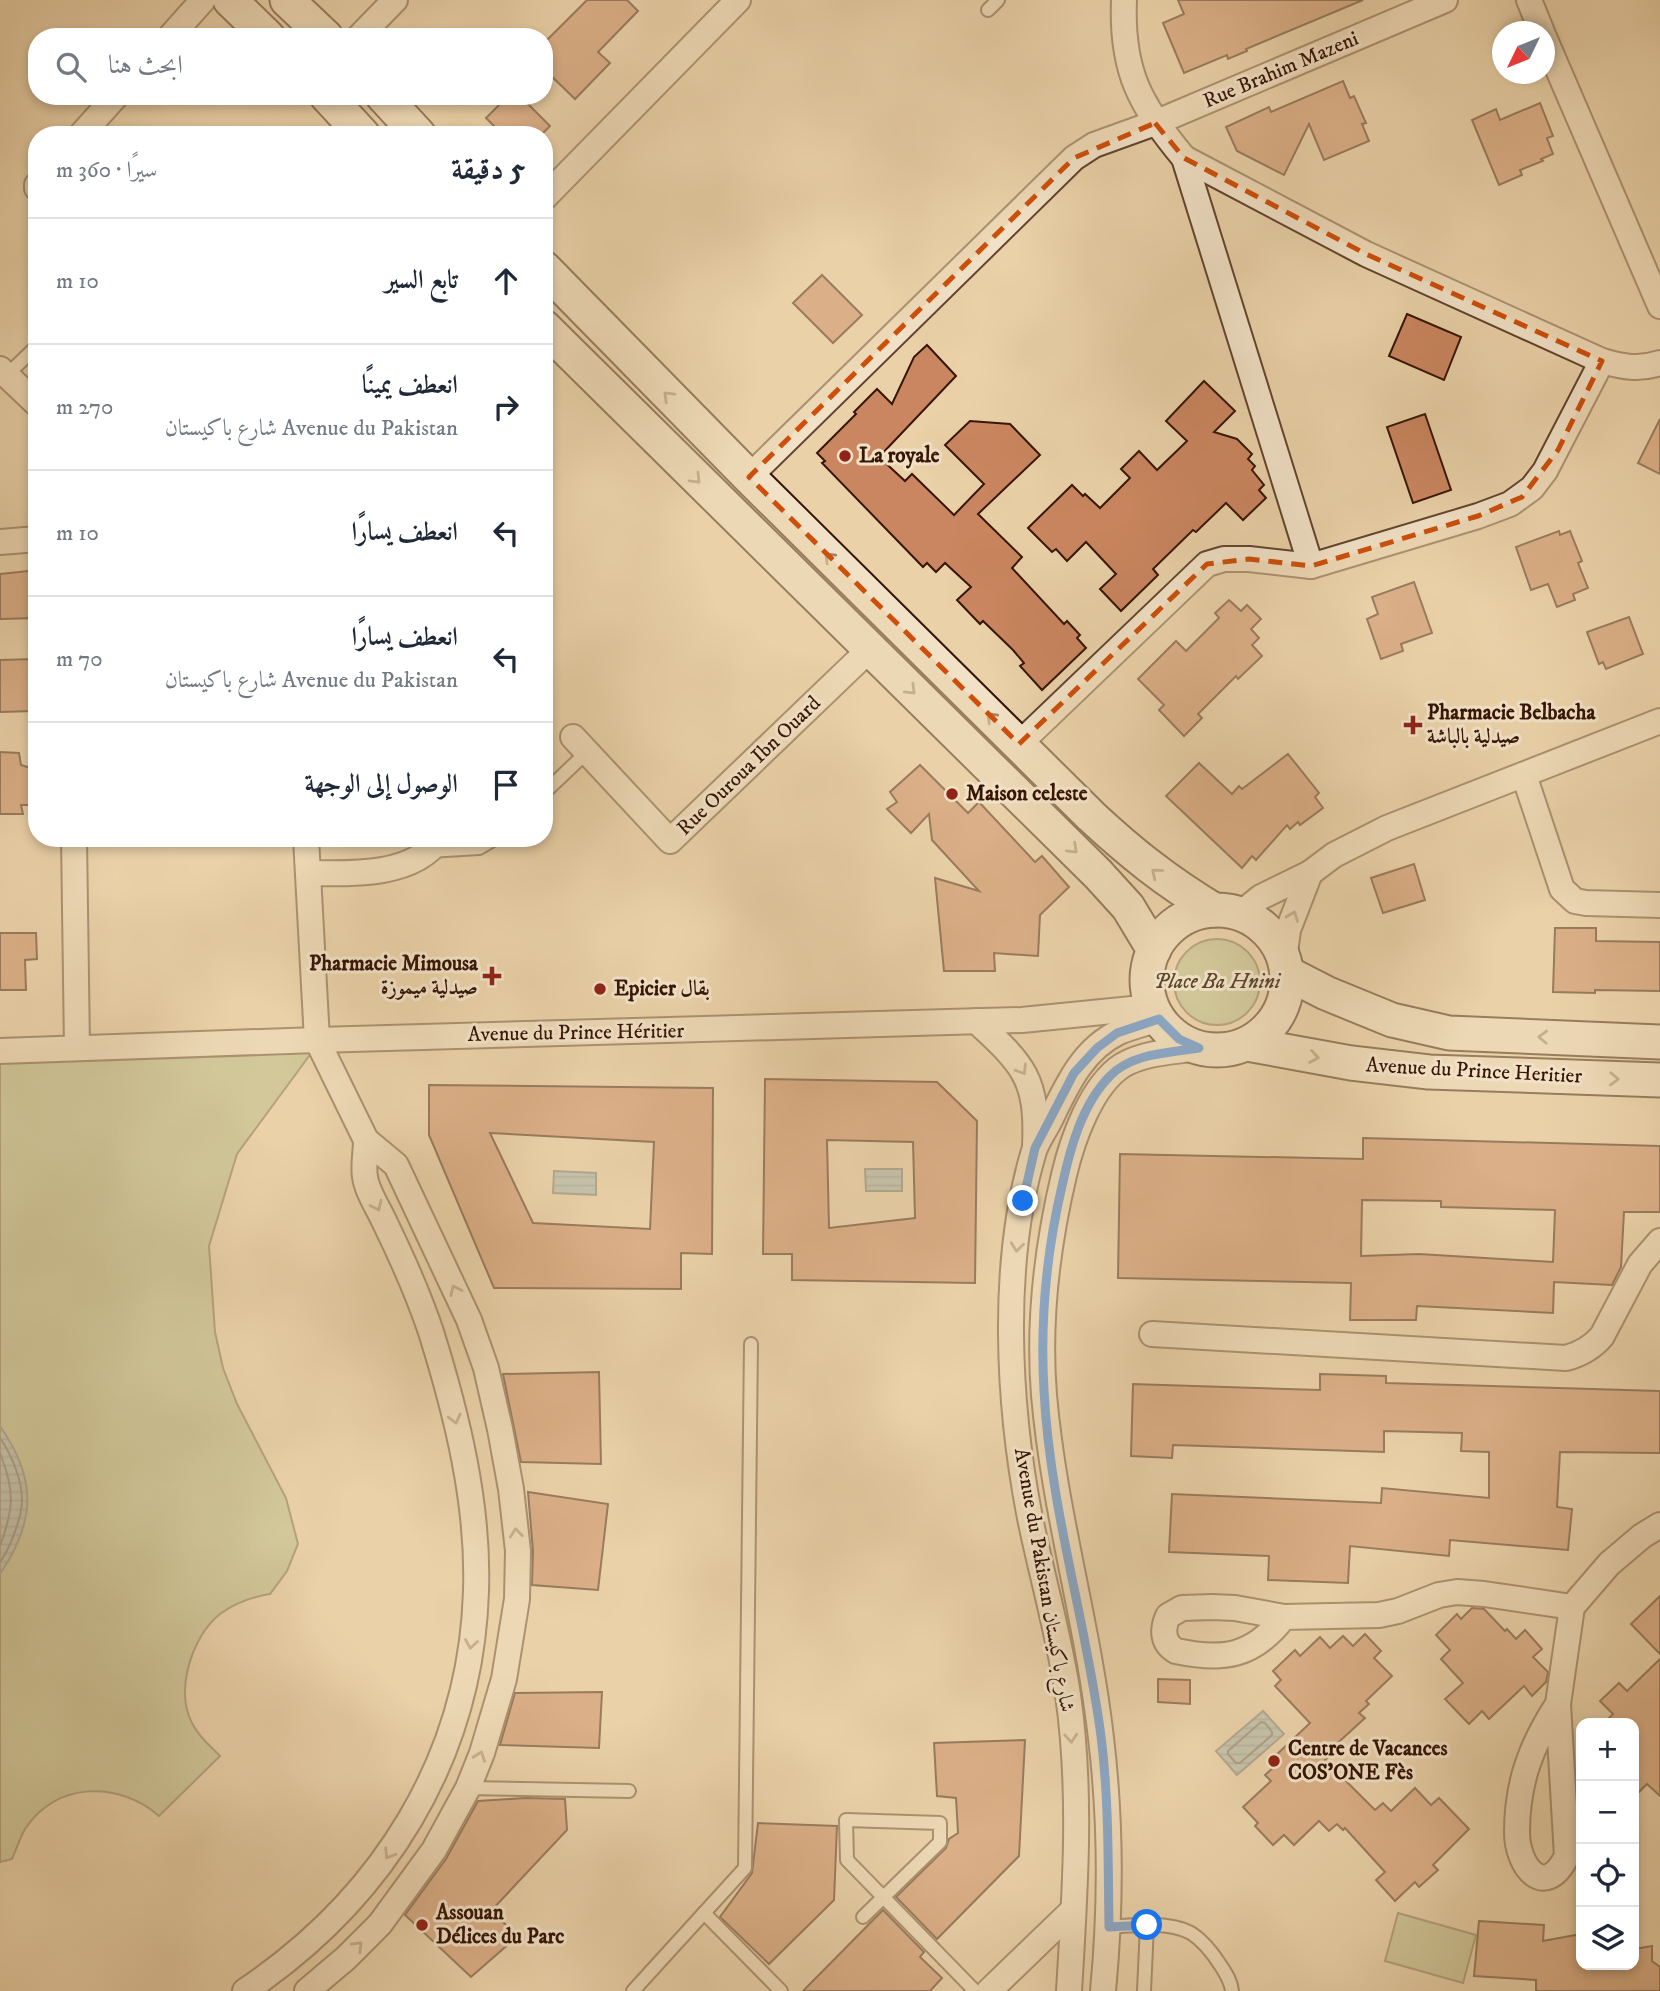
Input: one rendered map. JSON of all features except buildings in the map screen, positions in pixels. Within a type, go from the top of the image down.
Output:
[{"type":"main road","points":[[230,0],[259,28]]},
{"type":"main road","points":[[288,0],[317,28]]},
{"type":"main road","points":[[335,105],[355,126]]},
{"type":"main road","points":[[391,105],[411,126]]},
{"type":"main road","points":[[553,277],[749,477],[1126,848],[1165,880],[1227,912],[1255,922],[1276,942],[1285,966],[1286,993],[1280,1012],[1268,1028],[1247,1044],[1224,1050],[1199,1048],[1179,1039],[1156,1013],[1149,994],[1147,975],[1154,950],[1175,923],[1194,914],[1227,912]]},
{"type":"main road","points":[[553,336],[1098,874],[1128,907],[1154,950]]},
{"type":"main road","points":[[1285,966],[1326,993],[1392,1020],[1449,1033],[1660,1042]]},
{"type":"main road","name":"Avenue du Prince Heritier","points":[[1247,1044],[1315,1058],[1416,1071],[1660,1080]]},
{"type":"street","points":[[178,28],[203,0]]},
{"type":"street","points":[[368,28],[395,0]]},
{"type":"street","points":[[553,189],[738,0]]},
{"type":"street","points":[[1124,0],[1123,13],[1131,72],[1140,98],[1155,123],[1184,158],[1311,566]]},
{"type":"street","name":"Rue Brahim Mazeni","points":[[749,477],[1074,158],[1094,145],[1155,123],[1445,0]]},
{"type":"street","points":[[1529,0],[1538,21]]},
{"type":"street","points":[[1555,60],[1660,306]]},
{"type":"street","points":[[90,126],[108,105]]},
{"type":"street","points":[[1184,158],[1366,254],[1602,361],[1627,368],[1645,368],[1660,363]]},
{"type":"street","points":[[1019,744],[1208,564],[1224,559],[1249,558],[1311,566],[1478,516],[1522,497],[1545,471],[1558,450],[1602,361]]},
{"type":"street","points":[[4,372],[28,395]]},
{"type":"street","points":[[0,542],[28,540]]},
{"type":"street","name":"Rue Ouroua Ibn Ouard","points":[[580,745],[670,841],[870,649]]},
{"type":"street","points":[[1227,912],[1310,873],[1334,855],[1387,828],[1660,721]]},
{"type":"street","points":[[1524,775],[1562,889],[1569,897],[1586,903],[1660,905]]},
{"type":"street","points":[[75,847],[76,1048]]},
{"type":"street","points":[[307,847],[317,1040],[366,1140],[396,1164],[469,1320],[485,1368],[500,1429],[511,1489],[518,1551],[517,1598],[505,1679],[468,1788],[433,1850],[380,1924],[307,1991]]},
{"type":"street","points":[[308,873],[361,874],[403,864],[431,847]]},
{"type":"street","points":[[1285,966],[1287,930],[1310,873]]},
{"type":"street","name":"Avenue du Prince Héritier","points":[[0,1051],[726,1030],[1156,1013]]},
{"type":"street","name":"Avenue du Pakistan شارع باكيستان","points":[[1069,1991],[1076,1836],[1068,1696],[1030,1515],[1018,1440],[1012,1369],[1011,1305],[1023,1201],[1035,1148],[1064,1089],[1097,1048],[1117,1033],[1156,1013]]},
{"type":"street","points":[[976,1021],[1005,1048],[1021,1066],[1028,1079],[1036,1115],[1035,1148]]},
{"type":"street","name":"Avenue du Pakistan شارع باكيستان","points":[[1102,1991],[1109,1927],[1108,1802],[1101,1735],[1055,1479],[1044,1393],[1042,1325],[1047,1265],[1069,1153],[1099,1088],[1122,1066],[1141,1057],[1199,1048]]},
{"type":"street","points":[[245,1991],[273,1972],[324,1929],[382,1865],[417,1809],[438,1767],[458,1703],[472,1638],[476,1591],[475,1538],[458,1427],[430,1330],[395,1243],[365,1179],[366,1140]]},
{"type":"street","points":[[1152,1334],[1566,1358],[1580,1354],[1602,1336],[1640,1264],[1660,1241]]},
{"type":"street","points":[[430,1330],[469,1320]]},
{"type":"street","points":[[1558,1704],[1540,1732],[1527,1762],[1519,1800],[1519,1854],[1525,1868],[1536,1877],[1547,1878],[1560,1870],[1567,1856],[1558,1704],[1572,1607],[1609,1564],[1642,1536],[1660,1525]]},
{"type":"street","points":[[1284,1617],[1379,1615],[1398,1611],[1439,1595],[1457,1592],[1572,1607]]},
{"type":"street","points":[[989,1991],[1073,1910]]},
{"type":"lane","points":[[988,10],[998,0]]},
{"type":"lane","points":[[4,372],[28,353]]},
{"type":"lane","points":[[553,781],[580,745]]},
{"type":"lane","points":[[632,1991],[746,1868],[751,1344]]},
{"type":"lane","points":[[468,1788],[629,1791]]},
{"type":"lane","points":[[863,1917],[882,1897],[940,1842],[940,1823],[846,1820],[847,1860],[882,1897],[975,1991]]},
{"type":"lane","points":[[704,1913],[781,1991]]},
{"type":"lane","points":[[1144,1991],[1147,1925]]},
{"type":"lane","points":[[1109,1927],[1147,1925],[1170,1927],[1191,1934],[1214,1956],[1231,1984],[1232,1991]]},
{"type":"highlighted area","points":[[1155,123],[1184,158],[1366,254],[1602,361],[1558,450],[1522,497],[1478,516],[1311,566],[1249,559],[1207,564],[1019,744],[749,477],[1074,158]]},
{"type":"green space","name":"Place Ba Hnini","points":[[1217,939],[1234,942],[1248,951],[1257,965],[1260,982],[1257,999],[1248,1013],[1234,1022],[1217,1025],[1200,1022],[1186,1013],[1177,999],[1174,982],[1177,965],[1186,951],[1200,942]]},
{"type":"green space","points":[[315,1048],[237,1154],[209,1246],[215,1332],[223,1368],[237,1404],[286,1498],[298,1544],[287,1571],[270,1594],[244,1601],[220,1614],[201,1636],[194,1649],[186,1680],[187,1710],[197,1732],[220,1756],[159,1816],[126,1797],[107,1792],[89,1791],[53,1802],[38,1813],[25,1829],[12,1859],[0,1862],[0,1060]]},
{"type":"green space","points":[[1398,1913],[1476,1935],[1463,1983],[1385,1961]]},
{"type":"water","points":[[865,1169],[902,1169],[902,1191],[866,1191]]},
{"type":"water","points":[[554,1171],[596,1173],[596,1195],[553,1193]]},
{"type":"water","points":[[0,1426],[21,1464],[27,1500],[26,1518],[20,1536],[0,1574]]},
{"type":"water","points":[[1263,1711],[1284,1734],[1237,1775],[1216,1751]]},
{"type":"place","name":"La royale","points":[[845,456]]},
{"type":"place","name":"Pharmacie Belbacha صيدلية بالباشة","points":[[1413,725]]},
{"type":"place","name":"Maison celeste","points":[[952,794]]},
{"type":"place","name":"Pharmacie Mimousa صيدلية ميموزة","points":[[492,976]]},
{"type":"place","name":"Epicier بقال","points":[[600,989]]},
{"type":"place","name":"Centre de Vacances COS’ONE Fès","points":[[1274,1761]]},
{"type":"place","name":"Assouan Délices du Parc","points":[[422,1925]]},
{"type":"route","points":[[1023,1201],[1035,1148],[1064,1089],[1074,1073],[1097,1048],[1117,1033],[1159,1019],[1179,1039],[1199,1048],[1141,1057],[1122,1066],[1099,1088],[1069,1153],[1047,1265],[1042,1325],[1044,1393],[1053,1466],[1101,1735],[1108,1802],[1109,1927],[1147,1925]]}]
